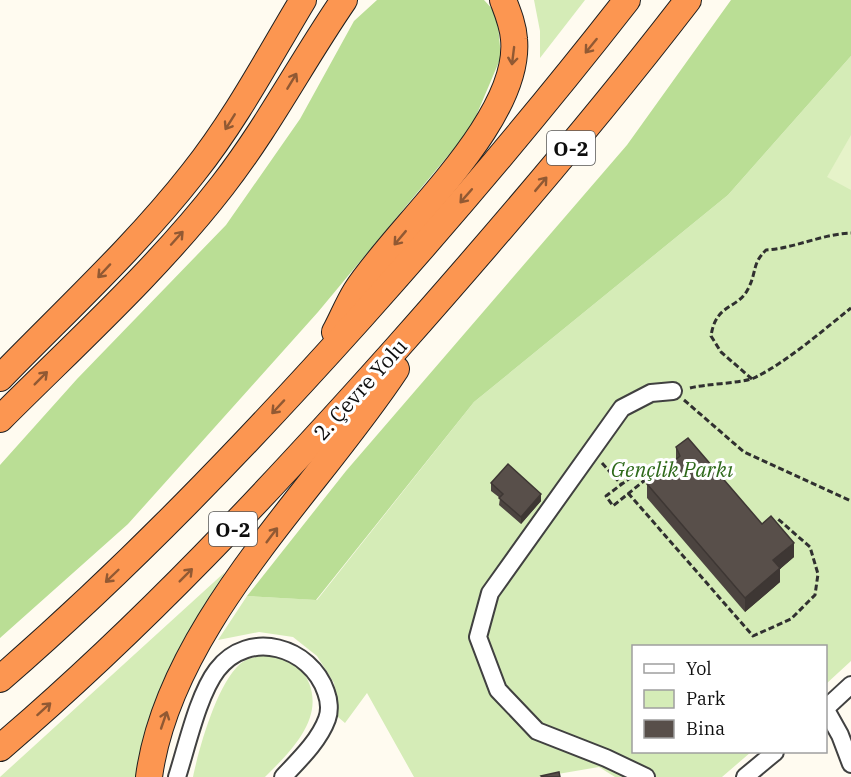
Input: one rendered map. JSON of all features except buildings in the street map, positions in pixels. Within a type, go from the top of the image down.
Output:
[{"type":"highway","points":[[0,378],[85,291],[193,173],[220,136],[303,0]]},
{"type":"highway","points":[[0,420],[124,294],[222,187],[267,123],[344,0]]},
{"type":"highway","points":[[318,364],[356,291],[433,199],[496,106],[512,63],[514,41],[510,19],[503,0]]},
{"type":"highway","name":"O-2","points":[[0,679],[173,517],[318,364],[502,154],[627,0]]},
{"type":"highway","name":"2. Çevre Yolu","points":[[0,748],[135,627],[232,530],[447,291],[585,131],[688,0]]},
{"type":"highway","points":[[149,777],[162,723],[178,684],[216,612],[239,578],[351,434],[447,291]]},
{"type":"street","points":[[646,777],[606,758],[537,731],[498,690],[478,638],[490,593],[622,408],[651,393],[674,391]]},
{"type":"street","points":[[177,777],[198,710],[216,670],[231,656],[250,647],[274,646],[294,652],[310,664],[323,683],[328,699],[328,718],[316,739],[283,777]]},
{"type":"street","points":[[827,707],[851,685]]},
{"type":"street","points":[[827,712],[840,735],[851,764]]},
{"type":"street","points":[[745,777],[774,753]]},
{"type":"path","points":[[752,379],[721,352],[711,336],[713,320],[749,287],[755,261],[766,250],[787,248],[835,234],[851,233]]},
{"type":"path","points":[[674,391],[713,382],[752,379],[814,338],[851,308]]},
{"type":"path","points":[[674,391],[744,452],[851,501]]},
{"type":"path","points":[[591,451],[621,484]]},
{"type":"path","points":[[638,472],[645,480],[613,506],[606,496],[621,484],[638,472]]},
{"type":"path","points":[[628,493],[753,636],[791,619],[815,595],[818,574],[810,547],[778,519]]},
{"type":"green space","points":[[377,0],[484,0],[497,14],[501,57],[471,128],[318,312],[128,524],[0,638],[0,465],[77,379],[226,225],[300,119],[354,21]]},
{"type":"green space","points":[[534,0],[585,0],[540,58],[540,31]]},
{"type":"green space","points":[[731,0],[851,0],[851,56],[728,195],[474,402],[316,600],[247,596],[346,471],[627,145]]},
{"type":"green space","name":"Gençlik Parkı","points":[[851,56],[851,661],[827,683],[827,645],[632,645],[632,753],[750,753],[722,777],[615,777],[599,767],[540,777],[414,777],[367,693],[345,723],[338,717],[334,683],[317,656],[293,637],[259,632],[218,640],[247,596],[317,600],[474,402],[728,195]]},
{"type":"green space","points":[[851,135],[851,190],[827,177]]},
{"type":"green space","points":[[225,572],[180,647],[155,716],[139,777],[0,777]]},
{"type":"green space","points":[[262,655],[277,657],[296,665],[309,683],[312,710],[302,735],[265,777],[193,777],[204,734],[224,686],[242,662]]}]
